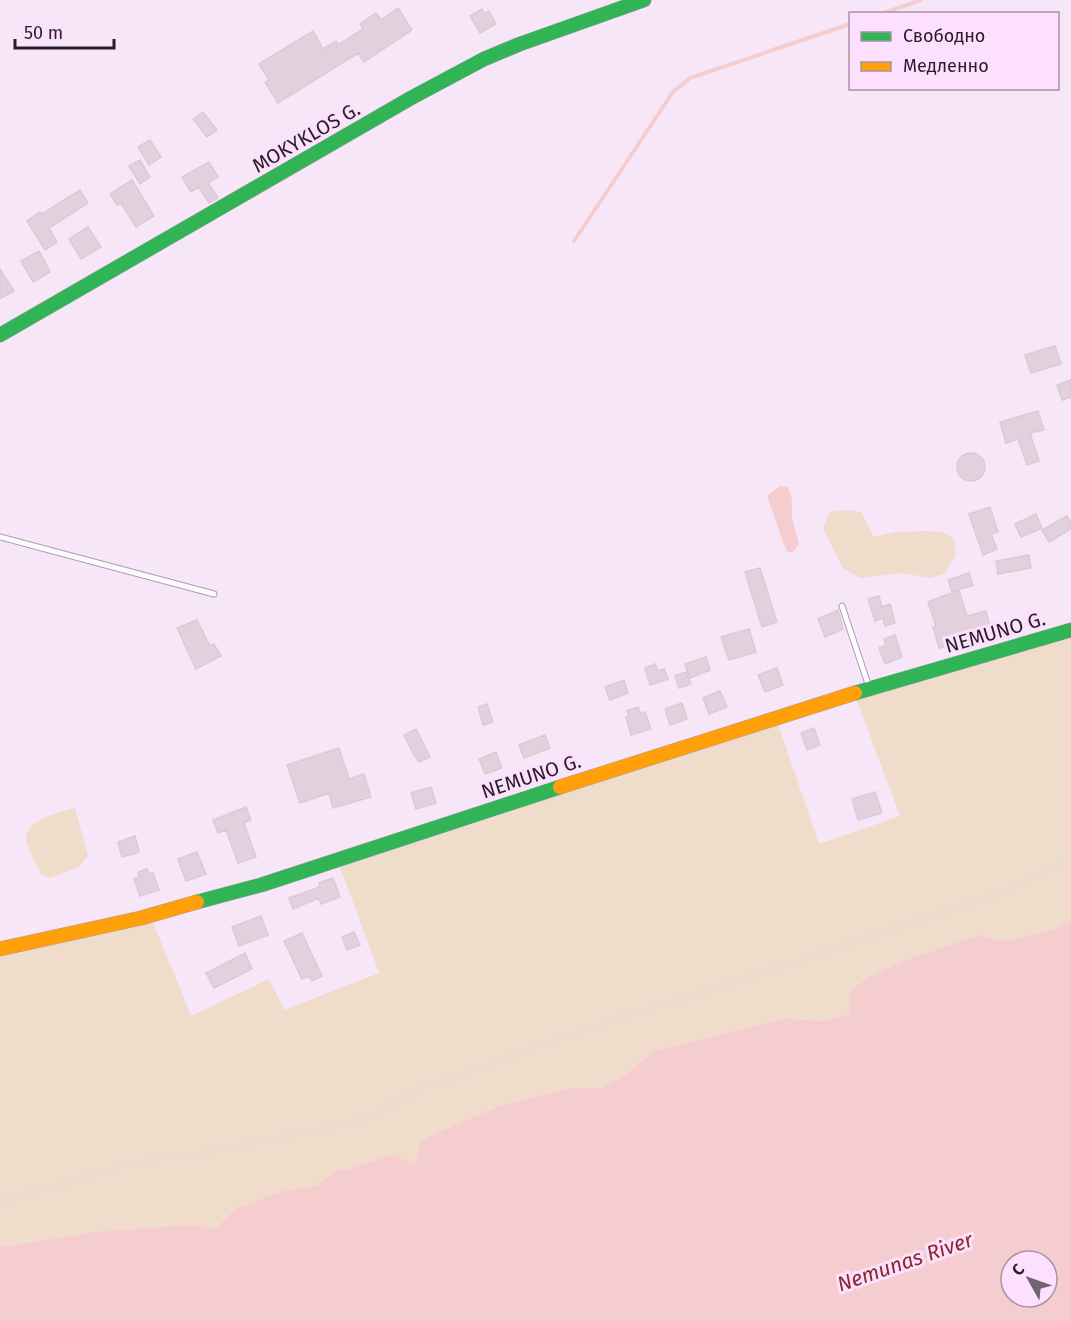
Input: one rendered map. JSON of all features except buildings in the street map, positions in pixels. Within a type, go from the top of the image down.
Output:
[{"type":"street","name":"MOKYKLOS G.","points":[[0,335],[411,98],[484,59],[644,0]]},
{"type":"street","name":"NEMUNO G.","points":[[0,949],[141,918],[261,885],[665,752],[870,688],[1071,630]]},
{"type":"lane","points":[[0,537],[214,594]]},
{"type":"lane","points":[[842,606],[870,688]]},
{"type":"path","points":[[0,1202],[147,1160],[199,1154],[350,1125],[422,1088],[611,1020],[693,996],[1004,892],[1071,859]]},
{"type":"shaded area","points":[[848,510],[861,512],[874,537],[894,532],[943,532],[954,539],[956,555],[945,573],[931,578],[901,573],[860,578],[843,568],[823,529],[830,512]]},
{"type":"shaded area","points":[[1071,636],[1071,922],[1046,932],[1006,941],[978,935],[903,961],[871,976],[850,1014],[820,1021],[786,1018],[654,1051],[629,1072],[602,1088],[569,1088],[497,1107],[434,1134],[419,1143],[414,1164],[392,1155],[349,1169],[338,1169],[318,1186],[234,1210],[218,1226],[211,1229],[200,1225],[186,1225],[95,1232],[7,1246],[0,1245],[0,957],[153,922],[191,1016],[269,979],[284,1010],[379,973],[340,867],[778,724],[819,844],[900,816],[856,698]]},
{"type":"shaded area","points":[[75,808],[88,856],[79,867],[50,878],[41,874],[28,848],[26,836],[29,829],[42,819]]},
{"type":"water","points":[[780,486],[787,487],[791,493],[793,519],[799,544],[790,553],[786,550],[767,496]]},
{"type":"water","name":"Nemunas River","points":[[1071,922],[1071,1321],[0,1321],[0,1245],[7,1246],[95,1232],[186,1225],[200,1225],[211,1229],[218,1226],[234,1210],[283,1191],[317,1186],[338,1169],[349,1169],[392,1155],[414,1164],[419,1143],[434,1134],[497,1107],[569,1088],[602,1088],[629,1072],[654,1051],[786,1018],[820,1021],[850,1014],[850,991],[871,976],[903,961],[978,935],[1006,941],[1046,932]]},
{"type":"waterway","points":[[887,12],[921,0]]},
{"type":"waterway","points":[[574,241],[673,92],[690,78],[849,24]]},
{"type":"traffic: fast","points":[[0,335],[411,98],[484,59],[644,0]]},
{"type":"traffic: fast","points":[[855,693],[1071,630]]},
{"type":"traffic: fast","points":[[197,902],[261,885],[560,787]]},
{"type":"traffic: slow","points":[[560,787],[855,693]]},
{"type":"traffic: slow","points":[[0,949],[141,918],[197,902]]}]
